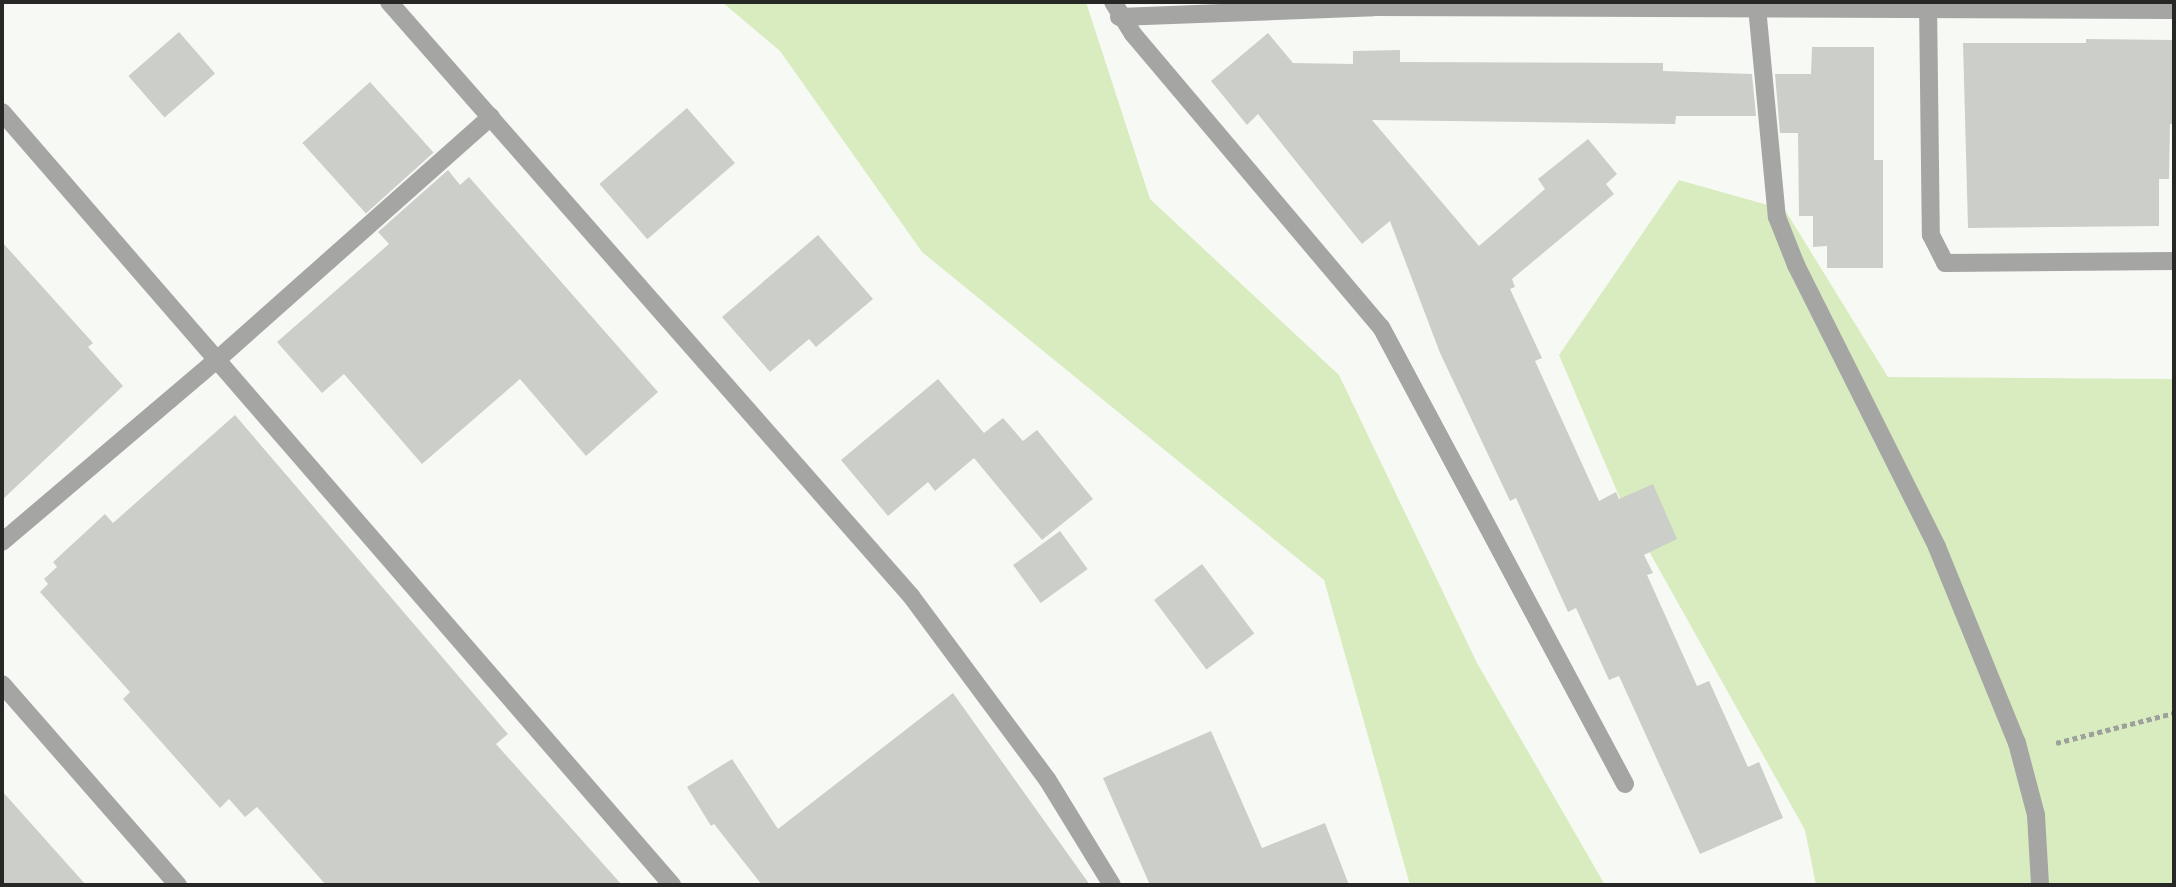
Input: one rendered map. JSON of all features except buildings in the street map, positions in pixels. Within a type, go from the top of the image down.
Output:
[{"type":"street","points":[[389,2],[911,596],[1047,779],[1112,885]]},
{"type":"street","points":[[1116,10],[1374,4],[1757,7],[1928,5],[2174,10]]},
{"type":"street","points":[[1928,5],[1931,235],[1945,263],[2174,261]]},
{"type":"street","points":[[1757,7],[1777,217],[1796,265],[1937,547],[2017,743],[2036,815],[2040,885]]},
{"type":"street","points":[[1116,10],[1381,327],[1625,784]]},
{"type":"street","points":[[2,112],[672,885]]},
{"type":"street","points":[[2,542],[218,359],[491,117]]},
{"type":"street","points":[[2,684],[178,885]]},
{"type":"path","points":[[2017,743],[2044,746],[2174,713]]},
{"type":"green space","points":[[722,2],[1086,2],[1150,199],[1339,375],[1477,663],[1605,885],[1410,885],[1324,580],[922,252],[780,51]]},
{"type":"green space","points":[[1679,180],[1785,210],[1888,377],[2174,379],[2174,885],[1816,885],[1805,830],[1622,503],[1559,355]]}]
